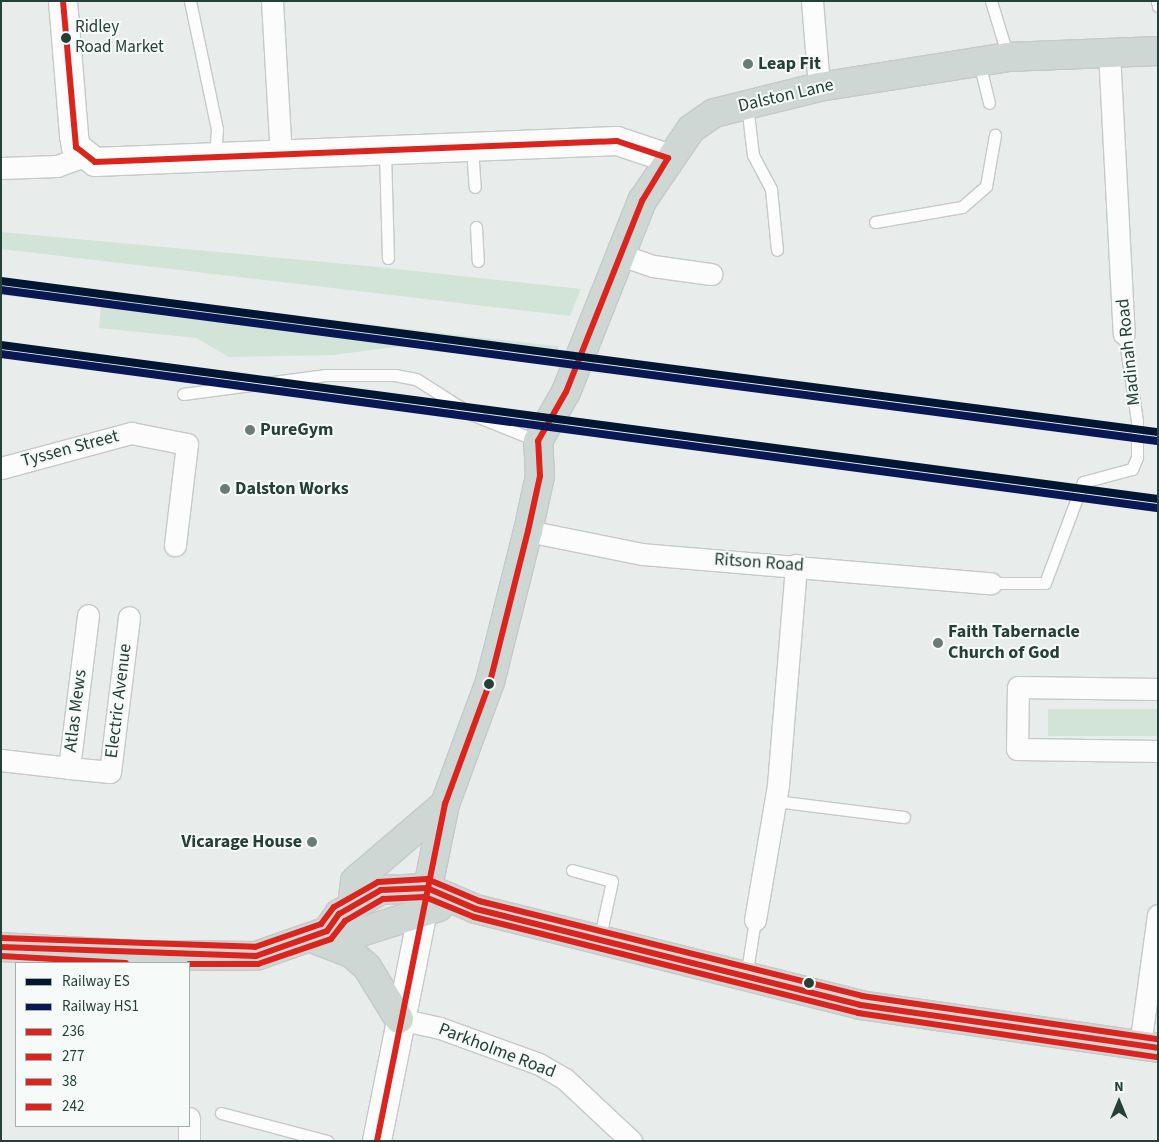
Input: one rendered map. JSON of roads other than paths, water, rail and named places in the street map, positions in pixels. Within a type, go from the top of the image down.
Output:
[{"type":"main road","name":"Dalston Lane","points":[[425,900],[445,804],[490,682],[528,531],[540,476],[538,440],[582,352],[642,201],[668,158],[691,130],[714,114],[819,87],[1008,57],[1158,51]]},
{"type":"main road","points":[[352,906],[355,881],[445,804]]},
{"type":"main road","points":[[319,935],[352,906],[381,890],[425,900],[450,902],[599,942],[860,1005],[1149,1047]]},
{"type":"main road","points":[[1,947],[211,958],[256,956],[319,935],[352,936],[425,900]]},
{"type":"main road","points":[[319,935],[351,953],[367,968],[399,1019]]},
{"type":"street","points":[[63,1],[74,136],[84,156]]},
{"type":"street","points":[[272,1],[281,157]]},
{"type":"street","points":[[812,1],[819,87]]},
{"type":"street","name":"Madinah Road","points":[[1109,52],[1124,334]]},
{"type":"street","points":[[1,168],[57,166],[84,156],[108,164],[617,141],[668,158]]},
{"type":"street","points":[[621,254],[653,266],[711,274]]},
{"type":"street","name":"Tyssen Street","points":[[1,468],[131,433],[187,444],[175,545]]},
{"type":"street","name":"Ritson Road","points":[[528,531],[642,554],[796,565],[991,583]]},
{"type":"street","points":[[755,920],[775,801],[796,565]]},
{"type":"street","name":"Atlas Mews","points":[[1,760],[69,768],[88,615]]},
{"type":"street","name":"Electric Avenue","points":[[69,768],[110,772],[129,617]]},
{"type":"street","points":[[1158,689],[1018,687],[1017,748],[1158,751]]},
{"type":"street","points":[[378,1141],[399,1019],[425,900]]},
{"type":"street","points":[[1149,1047],[1158,915]]},
{"type":"street","name":"Parkholme Road","points":[[399,1019],[440,1028],[539,1064],[565,1079],[631,1141]]},
{"type":"street","points":[[189,1127],[189,1141]]},
{"type":"lane","points":[[190,1],[217,129],[215,160]]},
{"type":"lane","points":[[991,1],[1008,57]]},
{"type":"lane","points":[[1157,1],[1158,6]]},
{"type":"lane","points":[[979,62],[988,103]]},
{"type":"lane","points":[[747,104],[752,155],[771,189],[776,250]]},
{"type":"lane","points":[[875,222],[962,207],[986,186],[995,135]]},
{"type":"lane","points":[[472,148],[475,188]]},
{"type":"lane","points":[[385,152],[388,258]]},
{"type":"lane","points":[[476,227],[478,261]]},
{"type":"lane","name":"Madinah Road","points":[[991,583],[1045,583],[1083,482],[1132,469],[1137,457],[1137,422],[1124,334]]},
{"type":"lane","points":[[182,394],[326,375],[395,375],[416,379],[473,415],[538,440]]},
{"type":"lane","points":[[775,801],[904,817]]},
{"type":"lane","points":[[572,870],[612,881],[599,942]]},
{"type":"lane","points":[[746,978],[755,920]]},
{"type":"lane","points":[[221,1113],[327,1141]]},
{"type":"rail line","name":"ES","points":[[1,281],[1158,432]]},
{"type":"rail line","name":"HS1","points":[[1,290],[1157,441]]},
{"type":"rail line","name":"ES","points":[[1,345],[1158,499]]},
{"type":"rail line","name":"HS1","points":[[1,354],[1157,508]]},
{"type":"place","name":"Ridley Road Market","points":[[66,38]]},
{"type":"place","name":"Leap Fit","points":[[748,64]]},
{"type":"place","name":"PureGym","points":[[250,430]]},
{"type":"place","name":"Dalston Works","points":[[225,489]]},
{"type":"place","name":"Faith Tabernacle Church of God","points":[[938,643]]},
{"type":"place","name":"Vicarage House","points":[[312,842]]}]
